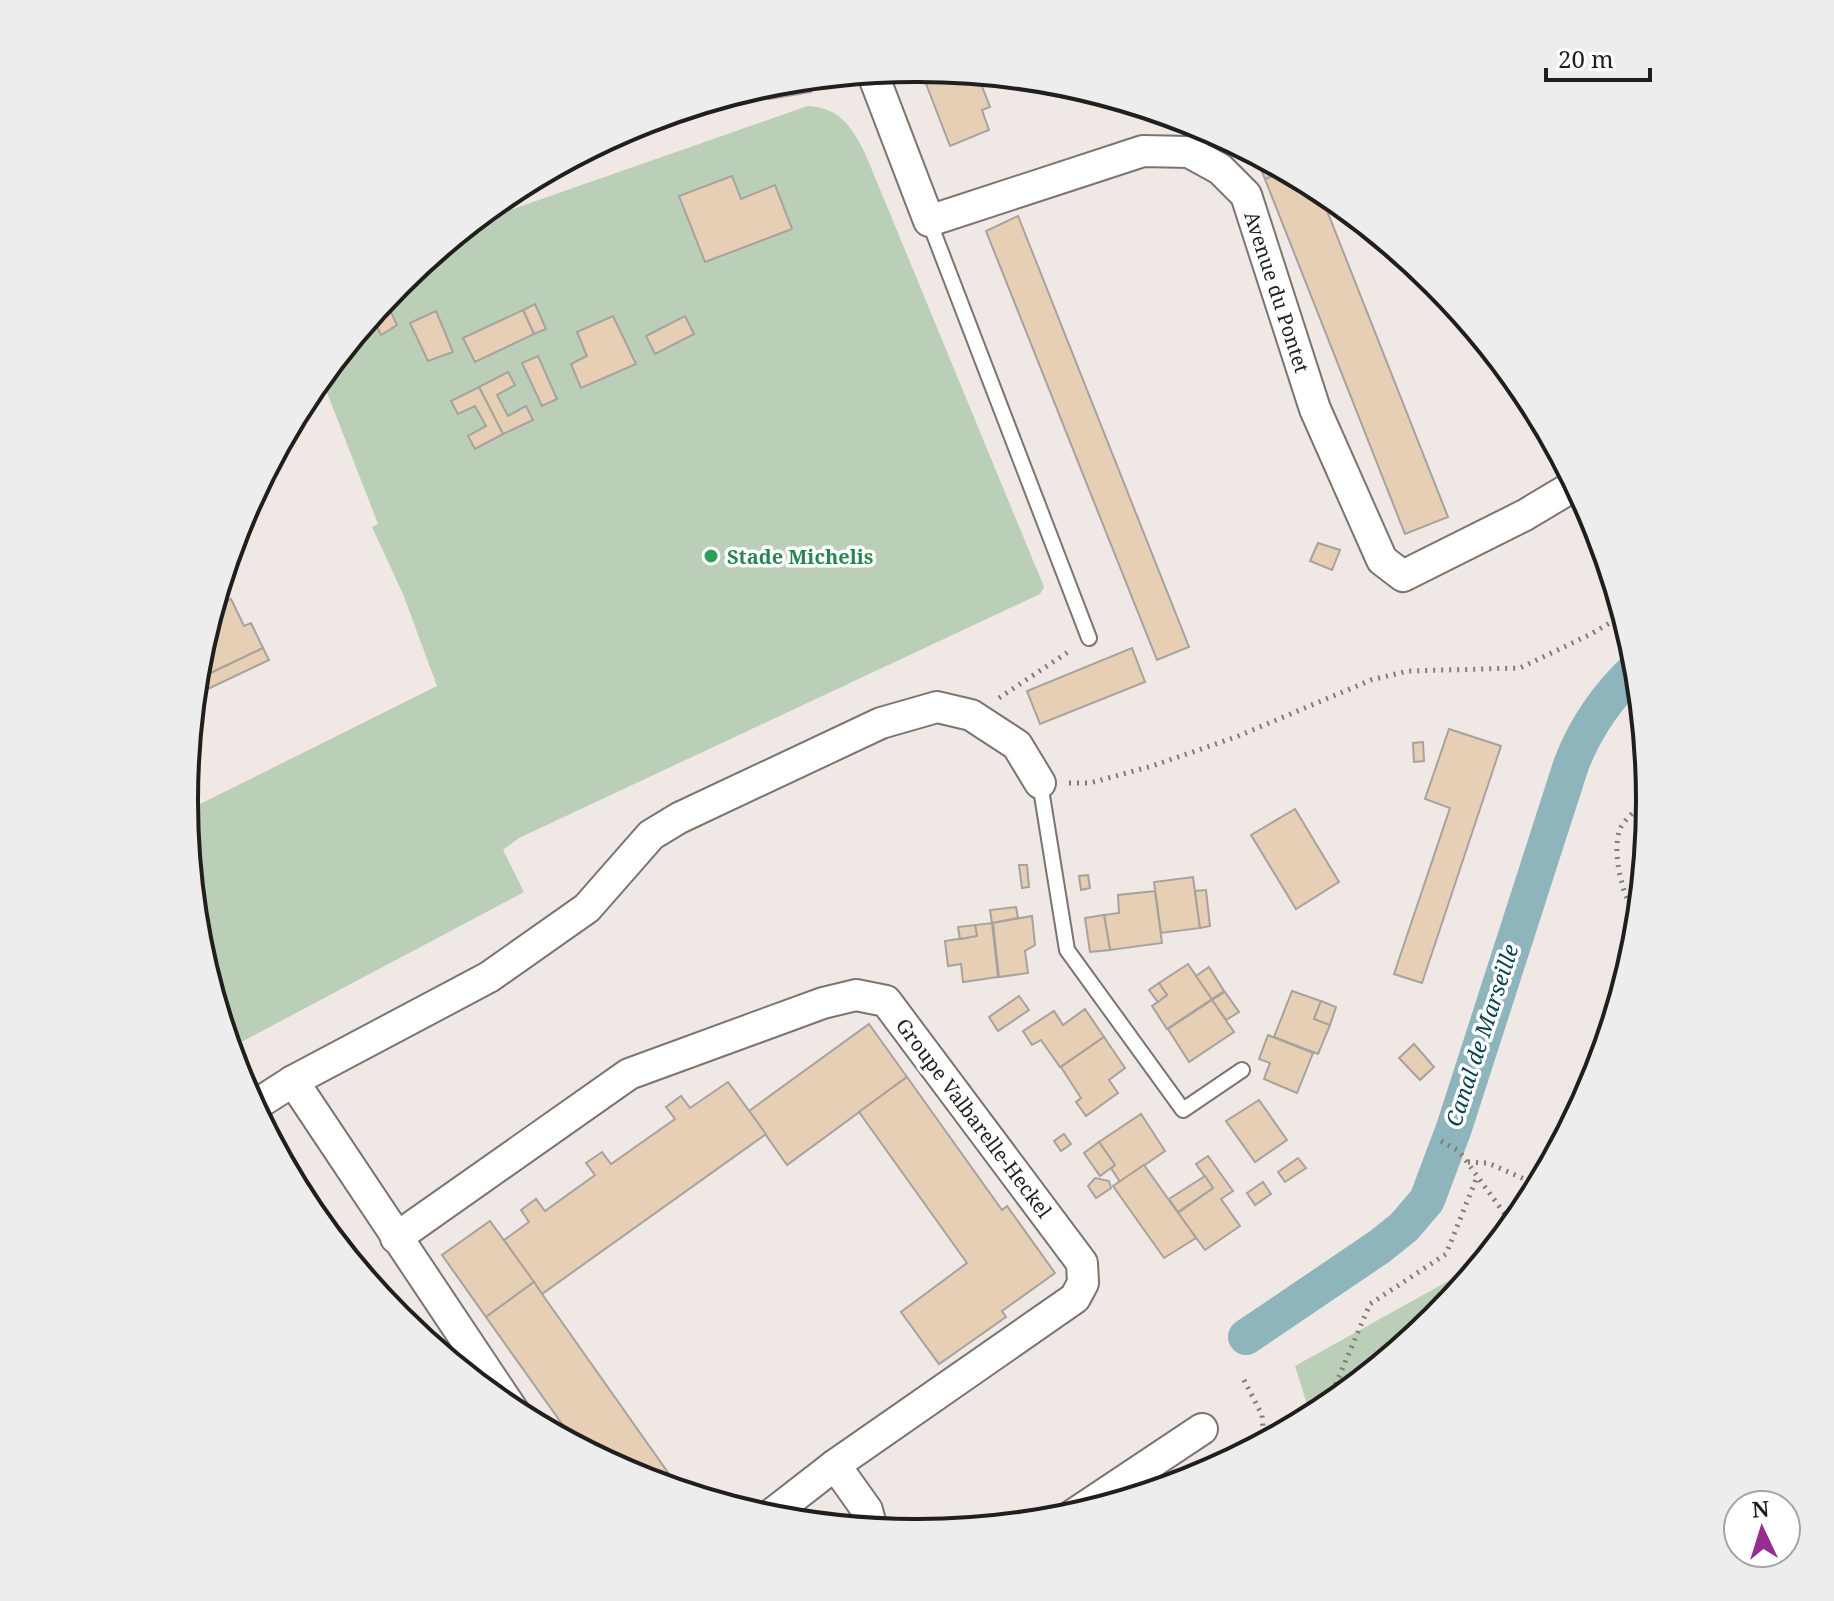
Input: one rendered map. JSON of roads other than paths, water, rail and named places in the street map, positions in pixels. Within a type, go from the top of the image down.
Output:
[{"type":"street","points":[[876,84],[929,221]]},
{"type":"street","name":"Avenue du Pontet","points":[[929,221],[1143,151],[1189,152],[1220,169],[1246,195],[1315,409],[1382,560],[1403,576],[1525,515],[1565,491]]},
{"type":"street","points":[[264,1099],[293,1081],[489,977],[587,908],[651,835],[679,818],[881,723],[937,707],[971,715],[1017,745],[1040,783]]},
{"type":"street","name":"Groupe Valbarelle-Heckel","points":[[396,1238],[629,1074],[823,1003],[856,995],[886,1001],[1082,1263],[1083,1283],[1075,1298],[835,1465],[782,1506]]},
{"type":"street","points":[[293,1081],[492,1379]]},
{"type":"street","points":[[1103,1495],[1202,1429]]},
{"type":"street","points":[[835,1465],[869,1517]]},
{"type":"lane","points":[[929,221],[1089,638]]},
{"type":"lane","points":[[1040,783],[1067,950],[1183,1110],[1242,1070]]},
{"type":"waterway","name":"Canal de Marseille","points":[[1246,1337],[1379,1247],[1404,1227],[1427,1200],[1454,1128],[1571,765],[1598,713],[1625,681]]},
{"type":"place","name":"Stade Michelis","points":[[711,556]]}]
